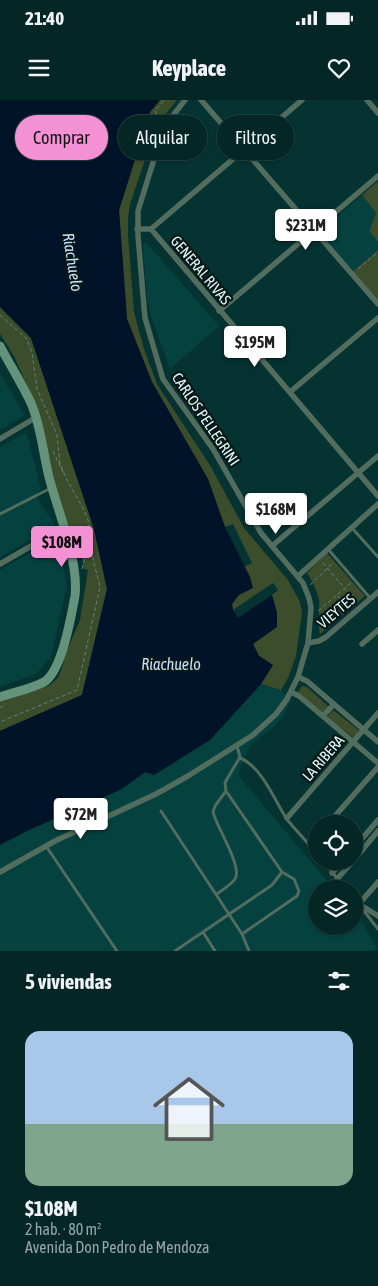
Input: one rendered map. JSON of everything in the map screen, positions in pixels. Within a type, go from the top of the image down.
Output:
[{"type":"main road","points":[[0,346],[28,397],[35,418],[75,573],[76,591],[60,659],[53,674],[44,682],[0,697]]},
{"type":"street","name":"CARLOS PELLEGRINI","points":[[0,872],[45,846],[156,794],[253,735],[282,706],[291,692],[298,677],[308,643],[311,616],[306,589],[250,515],[213,449],[163,379],[144,313],[137,219],[162,132],[167,121],[184,100]]},
{"type":"street","points":[[201,100],[217,118]]},
{"type":"street","points":[[285,115],[302,100]]},
{"type":"street","points":[[367,100],[378,114]]},
{"type":"street","points":[[151,229],[232,160]]},
{"type":"street","points":[[255,160],[378,304]]},
{"type":"street","points":[[219,311],[378,176]]},
{"type":"street","name":"GENERAL RIVAS","points":[[138,229],[151,229],[378,496]]},
{"type":"street","points":[[290,392],[378,318]]},
{"type":"street","points":[[0,439],[35,418]]},
{"type":"street","points":[[272,546],[378,456]]},
{"type":"street","points":[[298,576],[378,504]]},
{"type":"street","points":[[0,564],[64,527]]},
{"type":"street","name":"VIEYTES","points":[[308,643],[319,641],[326,637],[378,592]]},
{"type":"street","points":[[362,644],[378,630]]},
{"type":"street","points":[[298,677],[307,681],[378,742]]},
{"type":"street","points":[[291,692],[299,696],[354,742],[378,765],[336,815]]},
{"type":"street","points":[[323,716],[334,704]]},
{"type":"street","name":"LA RIBERA","points":[[287,818],[378,713]]},
{"type":"street","points":[[363,838],[378,820]]},
{"type":"street","points":[[363,849],[378,831]]},
{"type":"street","points":[[332,873],[335,870]]},
{"type":"street","points":[[337,879],[345,870]]},
{"type":"street","points":[[363,899],[378,882]]},
{"type":"street","points":[[363,907],[378,916]]},
{"type":"lane","points":[[0,514],[52,488]]},
{"type":"lane","points":[[352,527],[378,557]]},
{"type":"lane","points":[[328,549],[370,599]]},
{"type":"lane","points":[[237,745],[240,758],[226,779],[226,791],[282,872],[294,879],[299,888],[298,893],[242,934]]},
{"type":"lane","points":[[240,758],[250,764],[269,787],[287,818],[308,843]]},
{"type":"lane","points":[[217,894],[237,876],[234,863],[213,812],[226,791]]},
{"type":"lane","points":[[160,811],[217,894],[242,934],[249,951]]},
{"type":"lane","points":[[45,846],[117,951]]},
{"type":"lane","points":[[330,870],[337,879]]},
{"type":"lane","points":[[175,951],[272,885],[282,872]]},
{"type":"lane","points":[[363,909],[378,929]]},
{"type":"lane","points":[[203,932],[215,951]]},
{"type":"path","points":[[158,115],[155,111],[164,100]]},
{"type":"path","points":[[352,274],[378,252]]},
{"type":"path","points":[[318,557],[361,607]]},
{"type":"path","points":[[306,589],[337,560]]},
{"type":"path","points":[[311,616],[354,580]]},
{"type":"path","points":[[337,595],[352,614]]},
{"type":"shaded area","points":[[362,195],[376,213],[369,231],[378,242],[378,250],[352,272],[322,235],[325,227]]},
{"type":"shaded area","points":[[146,242],[219,326],[170,369],[151,316],[147,297],[143,244]]},
{"type":"shaded area","points":[[0,374],[25,415],[0,430]]},
{"type":"shaded area","points":[[24,433],[27,434],[41,489],[36,496],[55,526],[0,557],[0,447]]},
{"type":"shaded area","points":[[53,540],[59,542],[67,586],[51,657],[36,674],[0,687],[0,570]]},
{"type":"shaded area","points":[[261,684],[281,690],[291,700],[284,715],[274,727],[250,745],[238,775],[308,858],[308,870],[318,870],[326,880],[308,880],[308,935],[363,935],[363,923],[377,948],[372,951],[0,951],[0,845],[29,830],[120,790],[146,772],[210,740]]},
{"type":"green space","points":[[160,100],[177,100],[165,115],[149,115]]},
{"type":"green space","points":[[135,160],[145,160],[130,204],[128,218],[134,312],[144,349],[157,384],[211,467],[244,528],[288,580],[300,602],[302,612],[296,656],[288,678],[281,690],[261,684],[273,665],[259,656],[253,644],[277,613],[272,595],[278,590],[273,583],[233,610],[232,604],[250,577],[244,567],[252,563],[233,524],[225,527],[208,479],[152,382],[127,319],[119,210]]},
{"type":"green space","points":[[378,181],[378,242],[369,231],[376,213],[362,195]]},
{"type":"green space","points":[[378,250],[378,305],[352,272]]},
{"type":"green space","points":[[0,307],[31,338],[94,529],[107,589],[82,695],[0,731],[0,701],[50,685],[58,678],[65,655],[80,620],[88,570],[84,569],[79,546],[72,540],[35,404],[14,356],[0,334]]},
{"type":"green space","points":[[327,553],[365,596],[320,634],[319,600],[307,573]]},
{"type":"green space","points":[[302,686],[307,687],[329,707],[323,714],[298,692]]},
{"type":"green space","points":[[333,710],[360,731],[354,738],[327,717]]},
{"type":"water","name":"Riachuelo","points":[[0,100],[160,100],[149,115],[118,115],[118,160],[135,160],[119,210],[127,319],[152,382],[208,479],[225,527],[250,577],[253,588],[239,595],[232,604],[233,610],[238,618],[272,595],[277,613],[277,627],[253,644],[259,656],[273,665],[261,684],[210,740],[154,775],[145,772],[120,790],[29,830],[0,845],[0,731],[82,695],[107,589],[94,529],[31,338],[0,307]]}]
